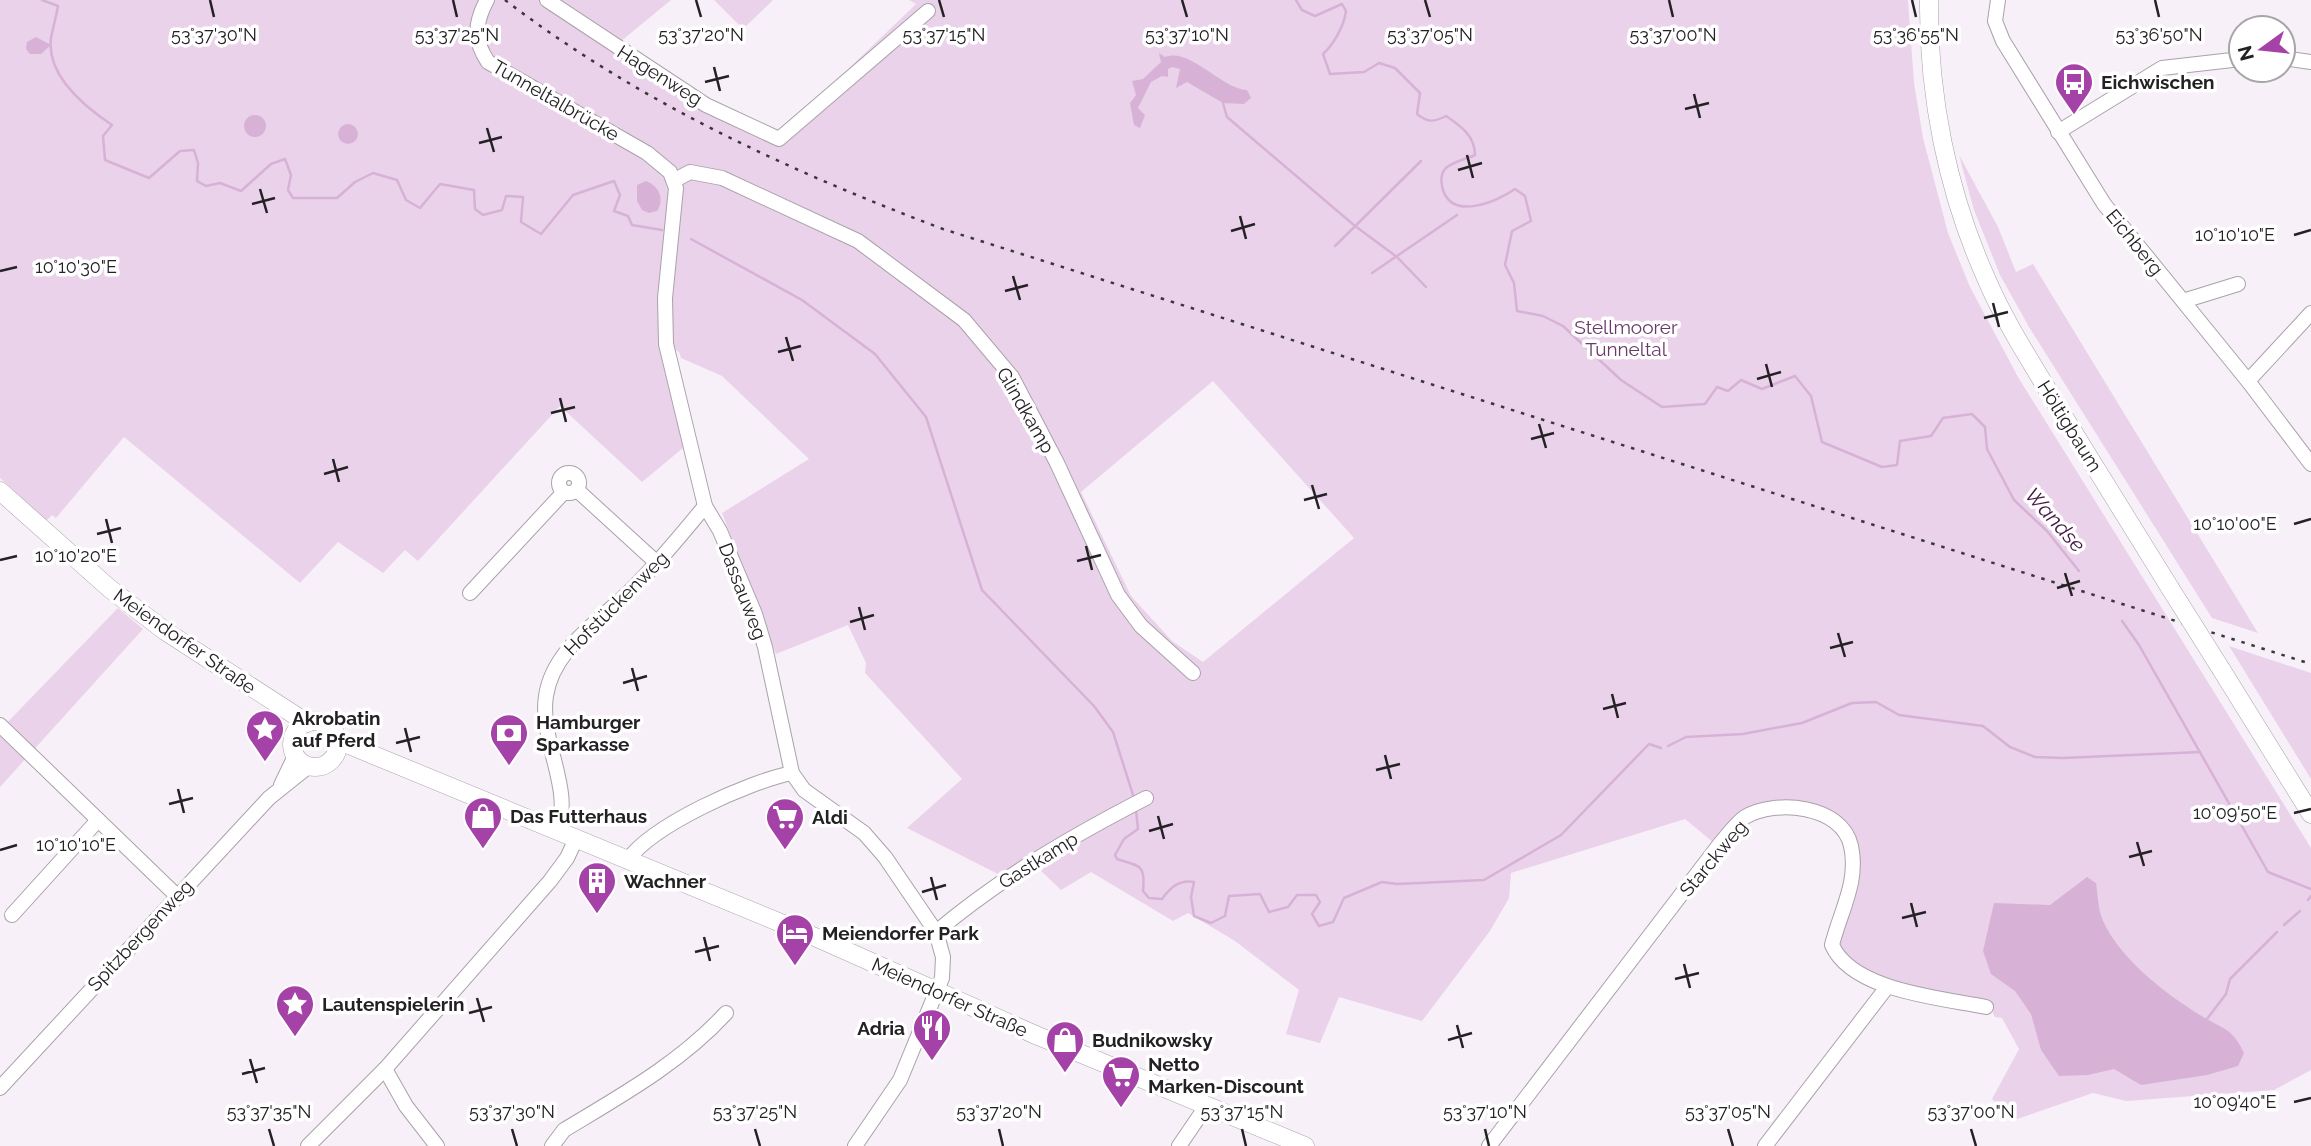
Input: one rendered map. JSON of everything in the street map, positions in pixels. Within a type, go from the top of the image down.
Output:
[{"type":"main road","name":"Höltigbaum","points":[[1929,0],[1931,60],[1943,142],[1955,194],[1976,256],[2027,356],[2311,814]]},
{"type":"main road","name":"Meiendorfer Straße","points":[[0,491],[131,606],[187,647],[278,704],[301,728],[326,724],[336,747],[363,753],[815,937],[936,991],[1305,1146]]},
{"type":"main road","points":[[301,728],[292,745],[302,761],[324,765],[336,747]]},
{"type":"street","name":"Tunneltalbrücke","points":[[487,0],[476,31],[479,47],[488,62],[647,153],[675,180]]},
{"type":"street","name":"Hagenweg","points":[[547,0],[706,104],[779,139],[928,12]]},
{"type":"street","name":"Eichberg","points":[[1998,0],[1995,14],[1999,34],[2104,204],[2249,382],[2311,464]]},
{"type":"street","points":[[2058,132],[2162,68],[2227,61]]},
{"type":"street","name":"Glindkamp","points":[[675,180],[690,172],[722,178],[858,241],[964,320],[1012,377],[1057,463],[1118,595],[1142,626],[1193,673]]},
{"type":"street","name":"Dassauweg","points":[[675,180],[677,199],[664,330],[705,506],[720,531],[755,614],[792,773],[804,790],[864,833],[904,881],[936,932],[943,966],[936,991],[900,1080],[855,1146]]},
{"type":"street","points":[[2183,301],[2238,285]]},
{"type":"street","points":[[2249,382],[2311,313]]},
{"type":"street","points":[[470,593],[570,491],[657,563]]},
{"type":"street","name":"Hofstückenweg","points":[[557,831],[563,814],[545,717],[550,679],[566,651],[657,563],[705,506]]},
{"type":"street","points":[[0,725],[176,895]]},
{"type":"street","name":"Spitzbergenweg","points":[[0,1088],[302,761]]},
{"type":"street","points":[[627,861],[648,839],[721,799],[762,779],[792,773]]},
{"type":"street","name":"Gastkamp","points":[[936,932],[995,886],[1088,828],[1146,798]]},
{"type":"street","name":"Starckweg","points":[[1489,1146],[1719,845],[1742,819],[1754,813],[1799,807],[1810,809],[1836,823],[1845,834],[1851,846],[1852,887],[1838,920],[1832,945],[1844,962],[1887,987],[1986,1007]]},
{"type":"street","points":[[12,915],[98,820]]},
{"type":"street","points":[[308,1146],[385,1069],[550,881],[567,858],[576,839]]},
{"type":"street","points":[[1765,1146],[1887,987]]},
{"type":"street","points":[[552,1146],[564,1130],[675,1061],[699,1043],[726,1013]]},
{"type":"street","points":[[385,1069],[406,1106],[437,1146]]},
{"type":"street","points":[[1179,1146],[1207,1105]]},
{"type":"green space","name":"Stellmoorer Tunneltal","points":[[0,0],[671,0],[620,42],[755,136],[771,143],[916,4],[909,0],[1908,0],[1914,83],[1923,138],[1948,233],[1970,287],[2018,377],[2311,848],[2311,1070],[2274,1090],[2126,1101],[2093,1093],[2014,1120],[1992,1099],[2019,1049],[2002,1018],[1995,1017],[1989,1005],[1888,981],[1858,968],[1836,944],[1854,892],[1839,821],[1777,803],[1714,843],[1685,819],[1511,873],[1509,898],[1490,931],[1422,1021],[1339,997],[1320,1043],[1286,1034],[1299,990],[1235,941],[1188,913],[1173,921],[1091,872],[1061,890],[1037,867],[1020,863],[998,874],[907,828],[962,779],[865,673],[866,663],[848,625],[776,654],[722,513],[809,459],[722,376],[681,358],[679,352],[660,341],[683,448],[642,482],[560,406],[418,561],[405,550],[383,573],[338,542],[300,583],[124,437],[56,518],[52,515],[46,521],[0,478]],"holes":[[[1213,381],[1354,538],[1203,662],[1172,641],[1131,596],[1081,492]]]},
{"type":"green space","points":[[714,0],[773,0],[743,29]]},
{"type":"green space","points":[[1959,155],[1998,227],[2016,272],[2033,264],[2258,633],[2212,618],[2029,327],[2000,275],[1974,210]]},
{"type":"green space","points":[[118,608],[143,629],[0,787],[0,730]]},
{"type":"green space","points":[[2229,646],[2311,673],[2311,779]]},
{"type":"shaded area","points":[[36,37],[51,45],[41,54],[30,54],[26,49],[27,42]]},
{"type":"shaded area","points":[[1159,53],[1165,57],[1175,55],[1185,58],[1226,83],[1247,90],[1251,98],[1244,104],[1223,103],[1187,82],[1176,88],[1180,69],[1172,67],[1168,69],[1168,77],[1162,76],[1151,82],[1138,108],[1145,115],[1140,128],[1134,125],[1130,103],[1136,95],[1132,81],[1143,79],[1161,62]]},
{"type":"shaded area","points":[[255,115],[263,118],[266,126],[263,134],[255,137],[247,134],[244,126],[247,118]]},
{"type":"shaded area","points":[[348,124],[355,127],[358,134],[355,141],[348,144],[341,141],[338,134],[341,127]]},
{"type":"shaded area","points":[[646,181],[654,186],[660,198],[657,211],[649,213],[642,210],[637,201],[637,185]]},
{"type":"shaded area","points":[[2087,877],[2096,883],[2103,920],[2123,952],[2173,997],[2231,1033],[2244,1053],[2238,1066],[2207,1075],[2141,1085],[2114,1069],[2088,1075],[2059,1076],[2041,1050],[2031,1014],[2015,991],[1991,974],[1983,951],[1994,903],[2050,905]]},
{"type":"waterway","points":[[42,0],[58,6],[51,38],[51,52],[61,77],[80,100],[112,125],[103,136],[105,160],[149,178],[180,151],[194,150],[198,163],[197,181],[206,186],[220,183],[241,191],[271,164],[285,159],[291,175],[288,190],[293,198],[337,198],[355,182],[373,173],[397,180],[406,200],[420,208],[440,184],[474,190],[475,209],[483,215],[502,210],[506,196],[523,197],[521,222],[541,234],[573,195],[614,181],[620,195],[614,211],[628,216],[632,225],[662,230]]},
{"type":"waterway","name":"Wandse","points":[[1296,0],[1302,10],[1315,16],[1342,4],[1346,11],[1338,34],[1323,54],[1330,74],[1364,72],[1379,63],[1395,68],[1420,93],[1417,114],[1431,121],[1446,116],[1466,132],[1473,142],[1475,155],[1451,164],[1443,171],[1442,185],[1448,199],[1456,205],[1476,206],[1498,199],[1515,189],[1525,196],[1531,221],[1512,231],[1505,265],[1514,283],[1517,311],[1543,316],[1563,326],[1621,380],[1662,407],[1705,404],[1717,387],[1728,391],[1741,380],[1762,389],[1795,376],[1811,396],[1822,442],[1882,467],[1897,465],[1900,441],[1931,436],[1943,418],[1972,414],[1985,427],[1987,449],[2014,500],[2047,531],[2079,571]]},
{"type":"waterway","points":[[1223,103],[1227,117],[1355,226],[1397,257],[1426,287]]},
{"type":"waterway","points":[[1335,246],[1421,161]]},
{"type":"waterway","points":[[1372,273],[1457,215]]},
{"type":"waterway","points":[[691,239],[802,300],[875,354],[926,417],[982,590],[1094,706],[1113,732],[1134,798]]},
{"type":"waterway","name":"Wandse","points":[[2122,621],[2139,645],[2268,872],[2311,889]]},
{"type":"waterway","points":[[1668,746],[1686,737],[1743,734],[1802,723],[1852,703],[1876,702],[1899,715],[1983,726],[2010,747],[2035,757],[2200,752]]},
{"type":"waterway","points":[[1136,810],[1138,829],[1124,839],[1115,855],[1117,859],[1142,870],[1143,891],[1149,898],[1162,899],[1176,885],[1194,882],[1191,897],[1194,916],[1211,923],[1225,916],[1229,896],[1260,894],[1269,912],[1288,907],[1297,895],[1316,895],[1320,902],[1312,914],[1319,926],[1333,922],[1344,898],[1382,882],[1397,884],[1484,880],[1561,835],[1649,744],[1661,748]]},
{"type":"waterway","points":[[2308,900],[2311,896]]},
{"type":"waterway","points":[[2284,925],[2300,911]]},
{"type":"waterway","points":[[2207,1019],[2226,994],[2230,979],[2277,932]]},
{"type":"railway","points":[[505,0],[607,70],[716,131],[828,183],[943,229],[2311,664]]},
{"type":"place","name":"Eichwischen","points":[[2074,116]]},
{"type":"place","name":"Akrobatin auf Pferd","points":[[265,763]]},
{"type":"place","name":"Hamburger Sparkasse","points":[[509,767]]},
{"type":"place","name":"Das Futterhaus","points":[[483,850]]},
{"type":"place","name":"Aldi","points":[[785,851]]},
{"type":"place","name":"Wachner","points":[[597,915]]},
{"type":"place","name":"Meiendorfer Park","points":[[795,967]]},
{"type":"place","name":"Lautenspielerin","points":[[295,1038]]},
{"type":"place","name":"Adria","points":[[932,1062]]},
{"type":"place","name":"Budnikowsky","points":[[1065,1074]]},
{"type":"place","name":"Netto Marken-Discount","points":[[1121,1109]]}]
